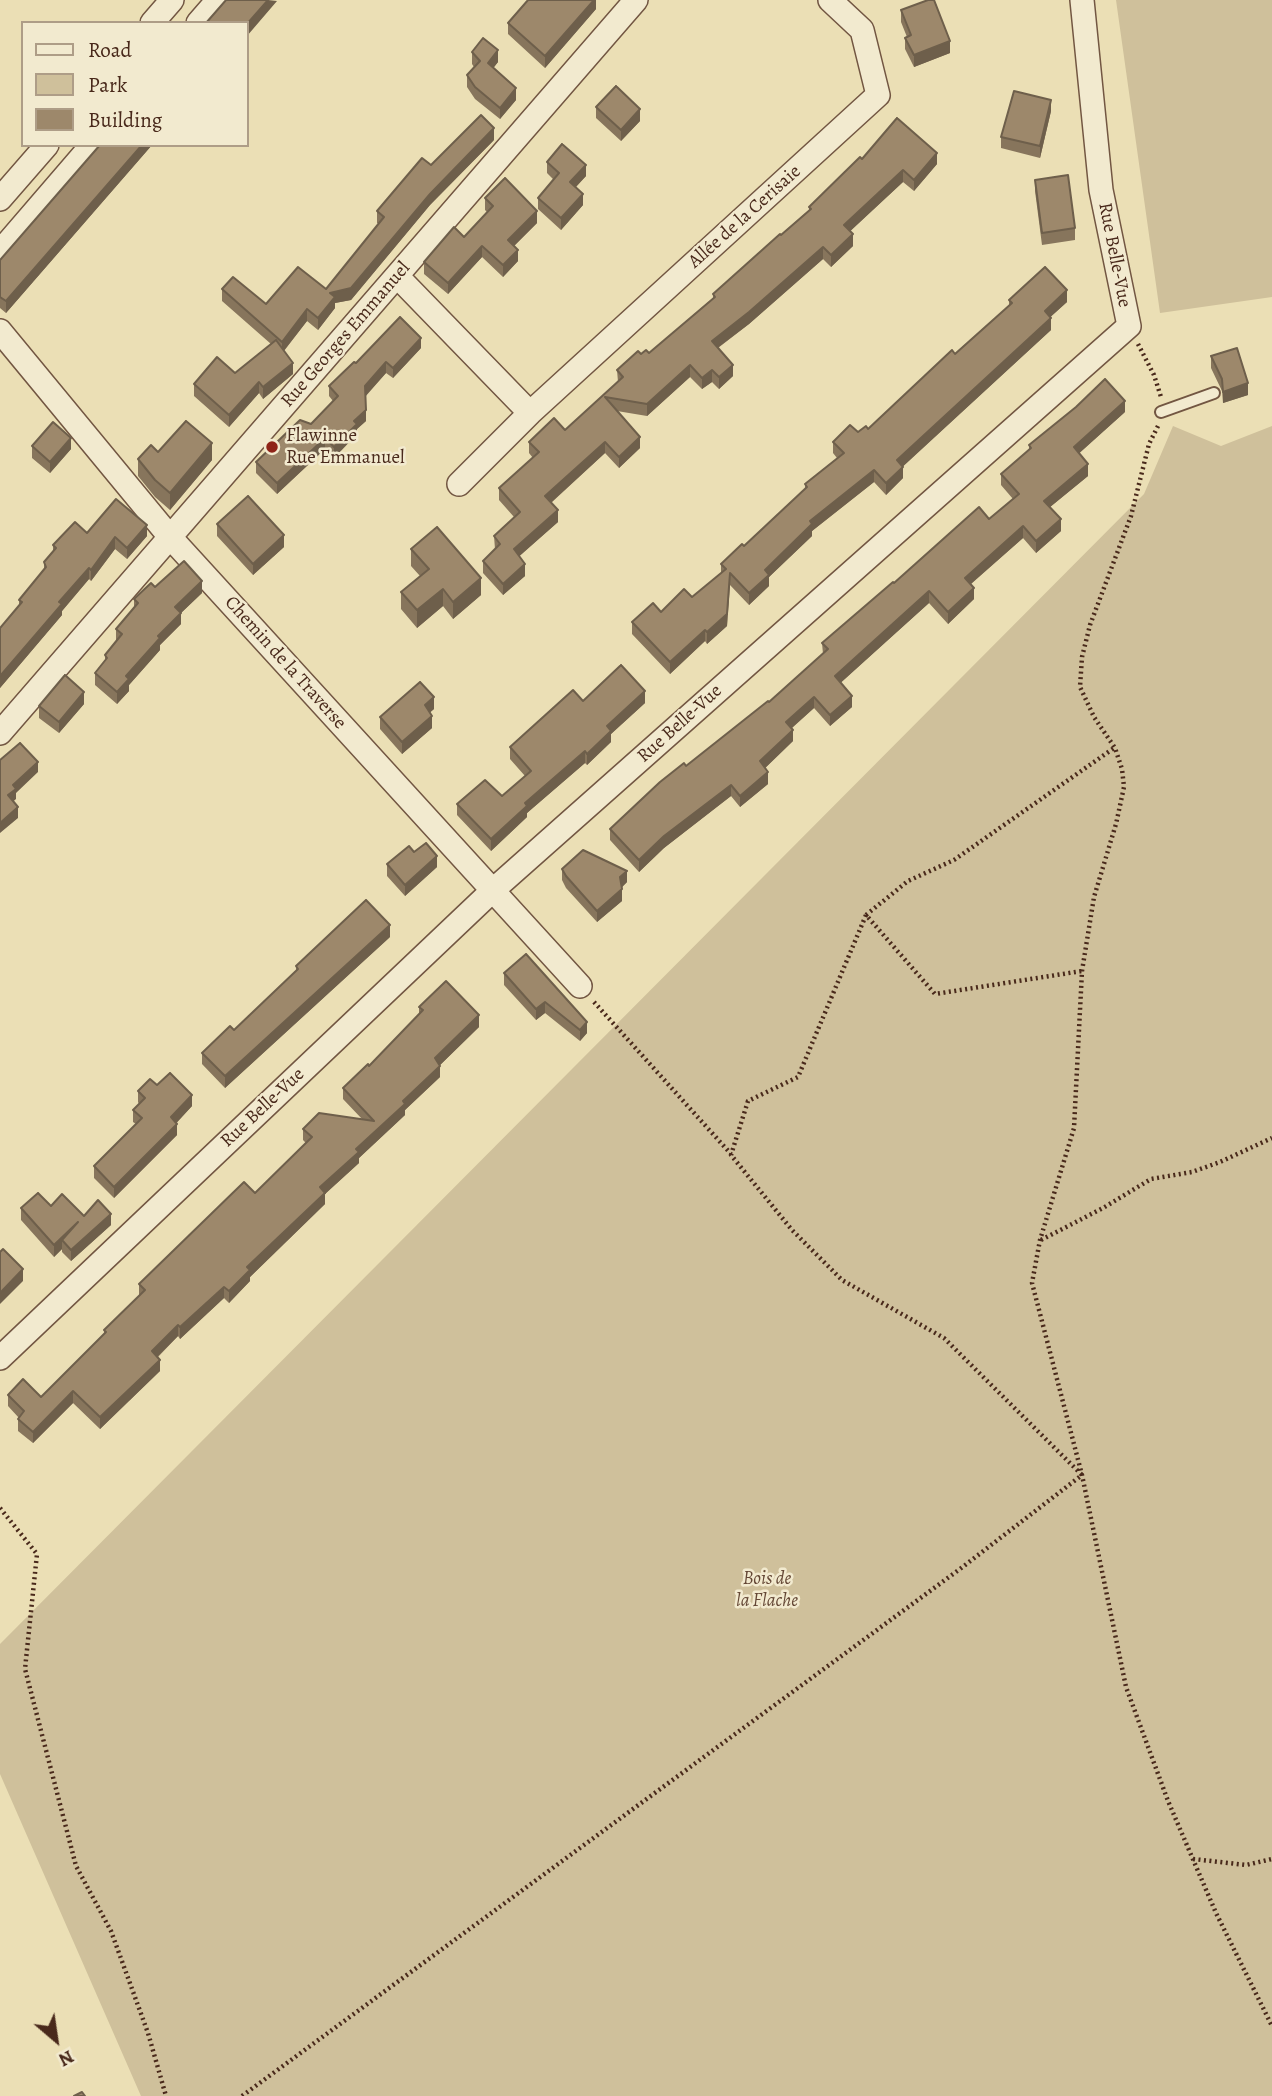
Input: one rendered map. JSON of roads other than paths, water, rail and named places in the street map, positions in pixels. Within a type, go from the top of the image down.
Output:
[{"type":"street","points":[[154,21],[172,0]]},
{"type":"street","points":[[200,21],[218,0]]},
{"type":"street","name":"Rue Georges Emmanuel","points":[[0,733],[636,0]]},
{"type":"street","name":"Allée de la Cerisaie","points":[[459,484],[530,413],[878,95],[862,30],[830,0]]},
{"type":"street","name":"Rue Belle-Vue","points":[[0,1358],[492,891],[1129,326],[1101,190],[1082,0]]},
{"type":"street","points":[[0,200],[45,147]]},
{"type":"street","points":[[0,252],[90,147]]},
{"type":"street","points":[[397,276],[530,413]]},
{"type":"street","name":"Chemin de la Traverse","points":[[0,331],[170,537],[580,986]]},
{"type":"lane","points":[[1161,412],[1214,393]]},
{"type":"place","name":"Flawinne Rue Emmanuel","points":[[272,447]]},
{"type":"park label","name":"Bois de la Flache","points":[[767,1590]]}]
